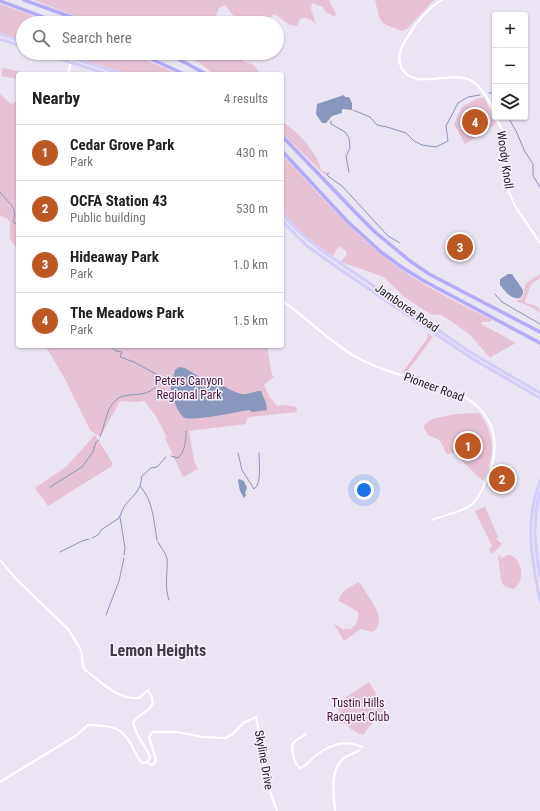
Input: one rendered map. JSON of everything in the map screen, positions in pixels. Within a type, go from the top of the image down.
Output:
[{"type":"highway","points":[[24,0],[69,16]]},
{"type":"highway","points":[[0,2],[39,16]]},
{"type":"highway","points":[[153,60],[180,72]]},
{"type":"highway","points":[[180,60],[202,72]]},
{"type":"highway","points":[[284,138],[356,214],[410,261],[429,274],[540,332]]},
{"type":"highway","points":[[284,153],[347,221],[381,252],[424,281],[540,343]]},
{"type":"main road","points":[[0,34],[16,40]]},
{"type":"main road","points":[[0,39],[16,45]]},
{"type":"main road","points":[[62,60],[100,72]]},
{"type":"main road","points":[[78,60],[116,72]]},
{"type":"main road","name":"Jamboree Road","points":[[284,215],[301,234],[321,250],[470,352],[540,393]]},
{"type":"main road","name":"Jamboree Road","points":[[284,223],[307,246],[341,270],[473,359],[540,398]]},
{"type":"main road","points":[[540,481],[533,505],[530,528],[531,551],[540,601]]},
{"type":"main road","points":[[540,492],[534,533],[540,576]]},
{"type":"main road","points":[[536,580],[540,579]]},
{"type":"street","points":[[442,0],[412,28],[400,52],[400,65],[405,72],[416,79],[456,76],[471,80],[487,98],[492,108]]},
{"type":"street","points":[[69,72],[72,60]]},
{"type":"street","name":"Woody Knoll","points":[[497,120],[504,135],[505,172],[509,192],[515,206],[540,242]]},
{"type":"street","name":"Pioneer Road","points":[[284,302],[354,356],[372,364],[463,396],[474,403],[486,417],[493,432],[495,450],[493,466],[482,490],[470,506],[432,520]]},
{"type":"street","points":[[0,560],[16,579],[68,629],[81,650],[84,668],[113,692],[125,697],[139,698],[148,690],[152,699],[151,706],[147,712],[133,723],[138,736],[149,754],[149,760],[147,762],[143,763],[139,760],[130,742],[121,730],[89,725],[78,735],[0,782]]},
{"type":"street","name":"Skyline Drive","points":[[147,762],[151,765],[156,762],[149,737],[153,732],[177,732],[207,738],[225,738],[234,734],[243,723],[256,717],[261,741],[265,778],[277,811]]},
{"type":"street","points":[[306,734],[292,745],[294,759],[300,768],[315,755],[341,743],[348,743],[362,747]]},
{"type":"street","points":[[335,811],[333,783],[337,766],[346,756],[360,750]]},
{"type":"green space","points":[[34,0],[329,0],[336,14],[335,17],[326,12],[323,7],[312,3],[311,9],[316,24],[310,19],[304,18],[300,19],[297,26],[293,26],[284,21],[284,16],[277,16],[274,14],[272,16],[234,16],[225,5],[219,8],[216,16],[75,16]]},
{"type":"green space","points":[[375,0],[434,0],[408,28],[402,31],[382,22],[378,14]]},
{"type":"green space","points":[[0,4],[33,16],[16,16],[16,38],[0,32]]},
{"type":"green space","points":[[85,60],[146,60],[173,72],[122,72]]},
{"type":"green space","points":[[193,60],[242,60],[254,65],[259,72],[211,72],[198,62]]},
{"type":"green space","points":[[3,68],[22,72],[16,72],[16,79],[1,76]]},
{"type":"green space","points":[[0,94],[11,104],[16,102],[16,248],[10,239],[10,223],[7,218],[0,216]]},
{"type":"green space","points":[[484,98],[492,114],[492,120],[494,120],[496,124],[465,144],[454,124],[462,107],[476,99]]},
{"type":"green space","points":[[284,123],[295,131],[311,149],[322,171],[327,172],[326,176],[284,135]]},
{"type":"green space","points":[[284,157],[334,211],[376,250],[403,271],[427,286],[492,320],[490,322],[482,322],[481,324],[516,343],[491,357],[491,359],[470,335],[451,321],[441,315],[430,314],[403,296],[384,277],[341,262],[347,254],[346,251],[339,246],[333,256],[299,230],[284,213]]},
{"type":"green space","points":[[460,233],[473,252],[473,255],[459,261],[448,240]]},
{"type":"green space","points":[[540,274],[540,278],[531,286],[525,301],[526,303],[539,308],[540,313],[532,307],[516,301],[522,298],[526,284]]},
{"type":"green space","points":[[426,332],[433,337],[406,373],[403,372],[426,340],[428,336]]},
{"type":"green space","name":"Peters Canyon Regional Park","points":[[46,348],[267,348],[272,375],[274,377],[264,385],[269,396],[277,406],[284,405],[296,407],[297,412],[250,417],[247,418],[246,424],[189,431],[194,461],[198,469],[183,477],[165,438],[168,436],[166,436],[156,416],[144,401],[120,401],[100,437],[90,430],[66,381]]},
{"type":"green space","points":[[479,413],[485,421],[491,438],[492,447],[490,464],[483,481],[454,453],[447,454],[441,442],[429,436],[423,426],[432,419],[455,414]]},
{"type":"green space","points":[[95,435],[113,464],[112,466],[48,506],[35,488],[66,467]]},
{"type":"green space","points":[[485,507],[498,537],[496,539],[502,544],[492,554],[489,549],[492,546],[475,511]]},
{"type":"green space","points":[[500,555],[501,559],[507,555],[512,556],[517,559],[519,564],[521,570],[520,581],[513,589],[504,586],[501,581],[498,556]]},
{"type":"green space","points":[[358,582],[373,603],[379,621],[373,632],[361,629],[344,641],[334,624],[343,629],[351,629],[356,624],[359,614],[357,611],[339,602],[339,599],[345,590]]},
{"type":"green space","name":"Tustin Hills Racquet Club","points":[[369,682],[390,718],[384,721],[374,721],[363,735],[345,724],[340,716],[337,703]]},
{"type":"water","points":[[344,95],[345,97],[349,97],[352,103],[352,110],[342,109],[342,113],[332,116],[326,123],[322,123],[316,114],[317,104]]},
{"type":"water","points":[[508,274],[512,274],[523,290],[523,294],[520,298],[514,298],[500,285],[500,279]]},
{"type":"water","points":[[179,367],[185,368],[206,381],[212,380],[238,393],[247,394],[261,391],[267,410],[252,412],[249,410],[207,417],[190,419],[185,418],[178,410],[171,391],[175,370]]},
{"type":"water","points":[[239,479],[244,481],[247,488],[244,498],[240,491]]},
{"type":"waterway","points":[[353,110],[370,117],[377,125],[406,133],[414,141],[422,145],[436,147],[448,141],[446,126],[458,103],[468,97],[480,95]]},
{"type":"waterway","points":[[510,120],[525,152],[533,164],[533,176],[540,187]]},
{"type":"waterway","points":[[331,121],[331,124],[345,132],[349,138],[350,148],[346,156],[349,172]]},
{"type":"waterway","points":[[329,173],[327,174],[328,176],[342,186],[388,236],[400,243]]},
{"type":"waterway","points":[[0,192],[13,208],[13,222],[16,224]]},
{"type":"waterway","points":[[495,294],[502,302],[540,324]]},
{"type":"waterway","points":[[112,348],[116,351],[122,352],[120,357],[134,362],[165,379]]},
{"type":"waterway","points":[[100,437],[107,414],[114,402],[125,396],[144,394],[156,386],[162,378]]},
{"type":"waterway","points":[[171,456],[178,458],[182,453],[184,449],[186,431]]},
{"type":"waterway","points":[[50,487],[82,467],[93,452],[96,442],[99,440]]},
{"type":"waterway","points":[[238,453],[242,470],[254,489],[257,486],[259,478],[259,453]]},
{"type":"waterway","points":[[92,538],[119,518],[125,505],[140,486],[142,476],[151,468],[157,467],[166,457]]},
{"type":"waterway","points":[[140,486],[150,504],[157,540]]},
{"type":"waterway","points":[[120,517],[125,548],[124,555]]},
{"type":"waterway","points":[[60,552],[89,539]]},
{"type":"waterway","points":[[158,542],[167,559],[166,585],[169,600]]},
{"type":"waterway","points":[[106,615],[119,581],[124,558]]},
{"type":"place","name":"The Meadows Park","points":[[475,122]]},
{"type":"place","name":"Hideaway Park","points":[[460,247]]},
{"type":"place","name":"Cedar Grove Park","points":[[468,446]]},
{"type":"place","name":"OCFA Station 43","points":[[502,479]]},
{"type":"district","name":"Lemon Heights","points":[[158,650]]}]
